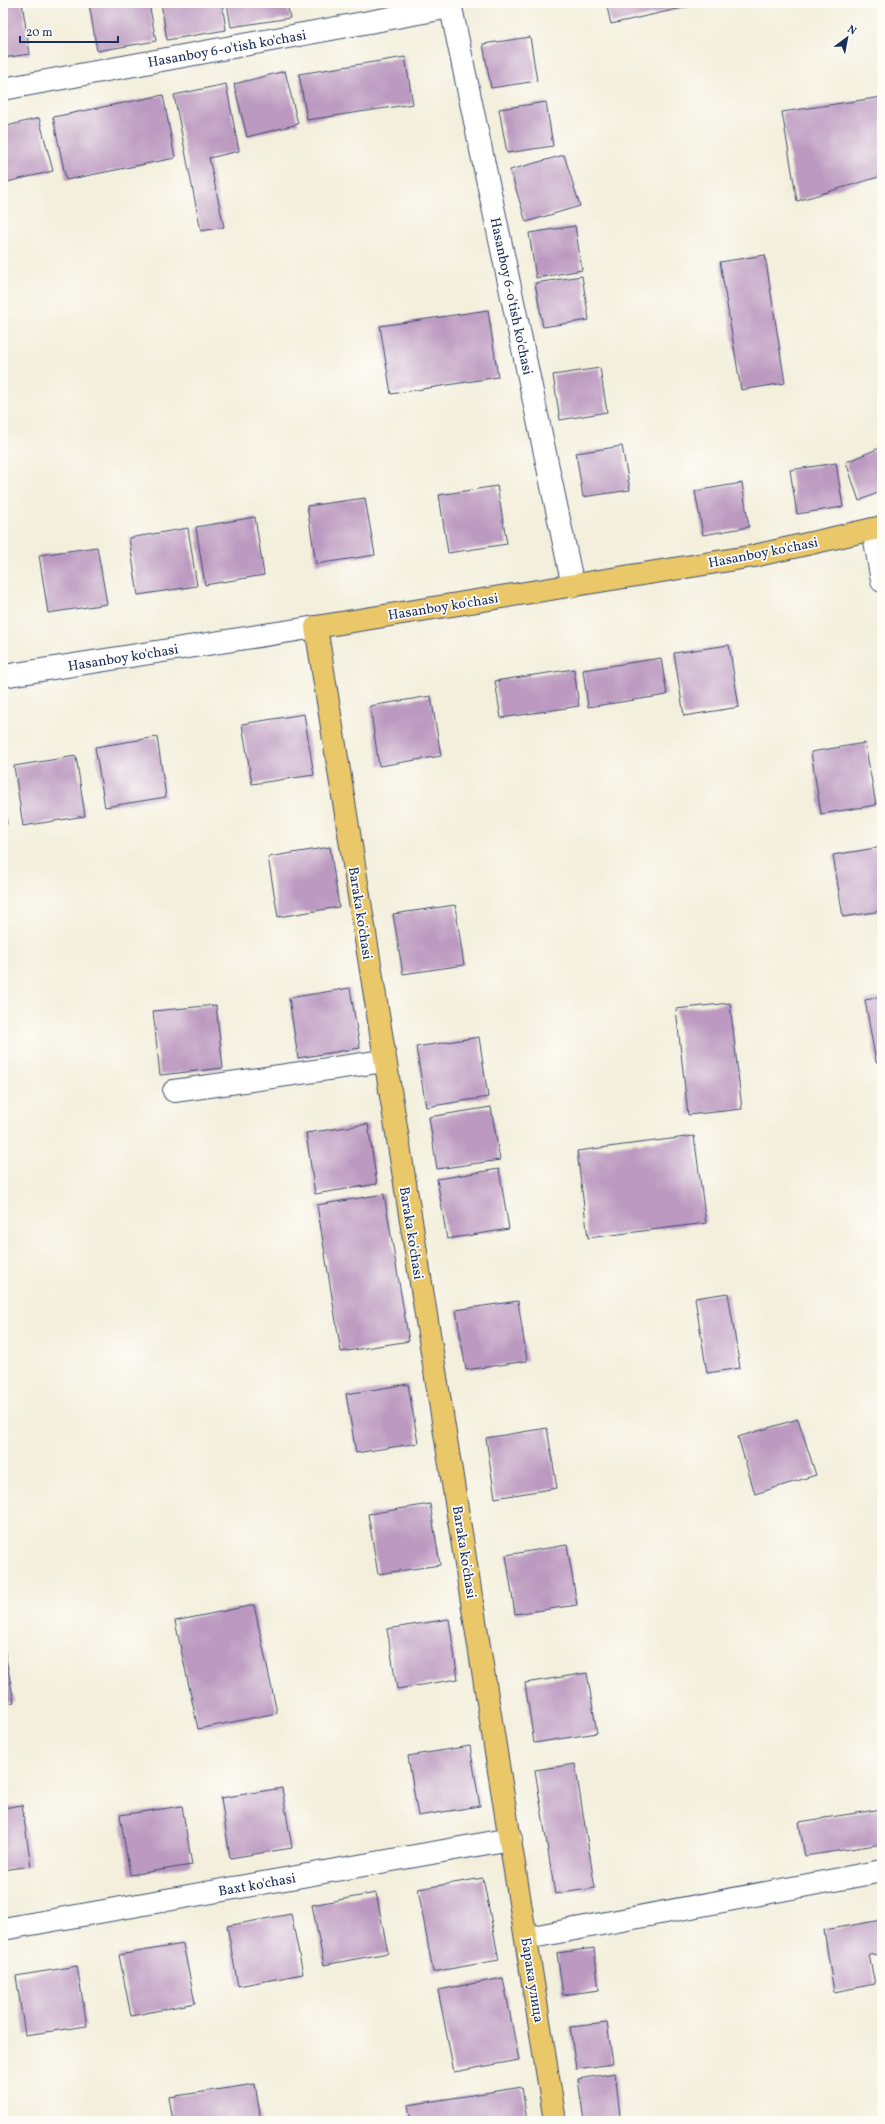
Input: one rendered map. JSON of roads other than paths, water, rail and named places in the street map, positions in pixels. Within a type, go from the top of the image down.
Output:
[{"type":"main road","name":"Hasanboy ko'chasi","points":[[316,627],[754,556],[878,528]]},
{"type":"main road","name":"Baraka ko'chasi","points":[[316,627],[384,1061],[511,1838]]},
{"type":"main road","name":"Барака улица","points":[[511,1838],[555,2121]]},
{"type":"street","name":"Hasanboy 6-o'tish ko'chasi","points":[[3,89],[451,5],[573,586]]},
{"type":"street","points":[[878,528],[882,581]]},
{"type":"street","name":"Hasanboy ko'chasi","points":[[3,676],[316,627]]},
{"type":"street","points":[[174,1091],[384,1061]]},
{"type":"street","name":"Baxt ko'chasi","points":[[3,1929],[511,1838]]},
{"type":"street","points":[[527,1938],[882,1871]]}]
